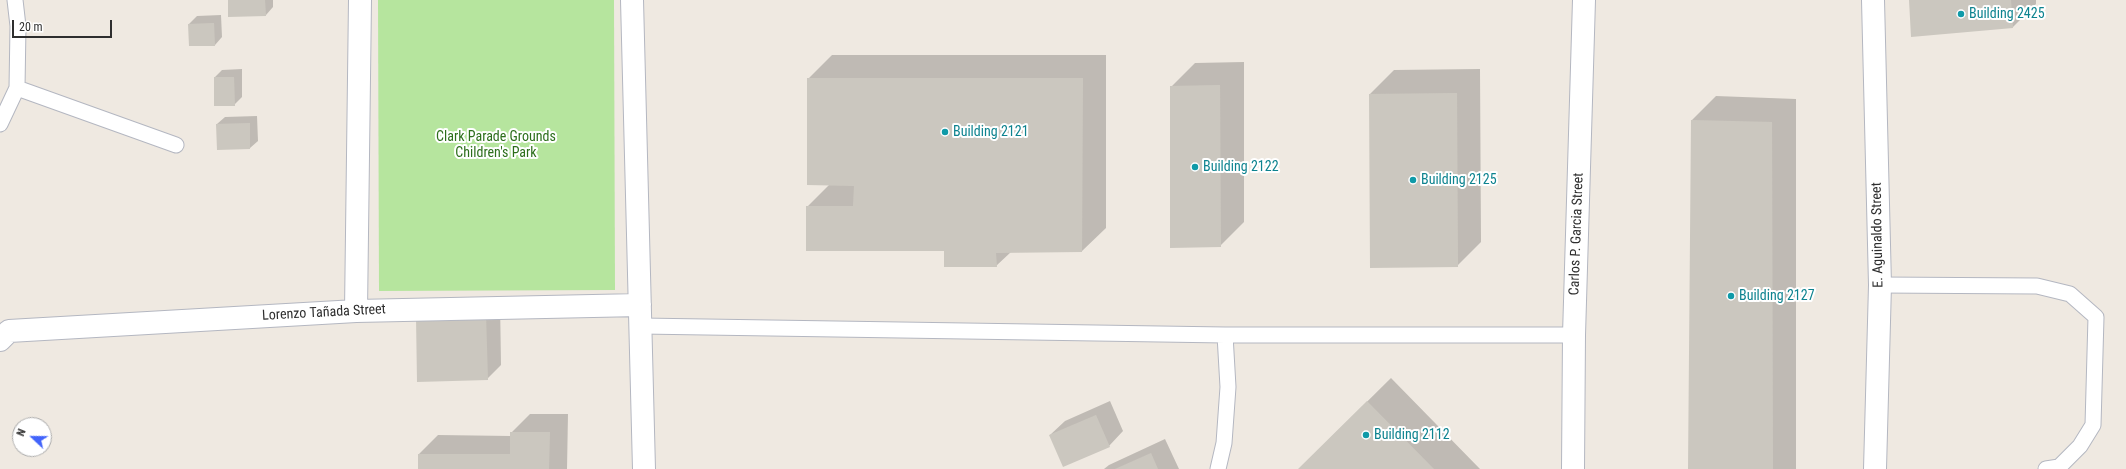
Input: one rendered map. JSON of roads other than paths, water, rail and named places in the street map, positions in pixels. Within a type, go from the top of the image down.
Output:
[{"type":"street","points":[[356,311],[360,0]]},
{"type":"street","points":[[632,0],[644,469]]},
{"type":"street","name":"Carlos P. Garcia Street","points":[[1573,469],[1574,335],[1584,0]]},
{"type":"street","name":"E. Aguinaldo Street","points":[[1873,0],[1880,285],[1875,469]]},
{"type":"street","name":"Lorenzo Tañada Street","points":[[5,335],[356,311],[640,315]]},
{"type":"lane","points":[[0,124],[18,88],[18,26],[15,0]]},
{"type":"lane","points":[[18,88],[176,145]]},
{"type":"lane","points":[[1880,285],[2037,286],[2070,294],[2096,317],[2093,425],[2080,446],[2059,467],[2046,469]]},
{"type":"lane","points":[[640,315],[1225,335],[1574,335]]},
{"type":"lane","points":[[1218,469],[1224,443],[1228,387],[1225,335]]},
{"type":"place","name":"Building 2425","points":[[1961,14]]},
{"type":"place","name":"Building 2121","points":[[945,132]]},
{"type":"place","name":"Building 2122","points":[[1195,167]]},
{"type":"place","name":"Building 2125","points":[[1413,180]]},
{"type":"place","name":"Building 2127","points":[[1731,296]]},
{"type":"place","name":"Building 2112","points":[[1366,435]]},
{"type":"park label","name":"Clark Parade Grounds Children's Park","points":[[496,146]]}]
